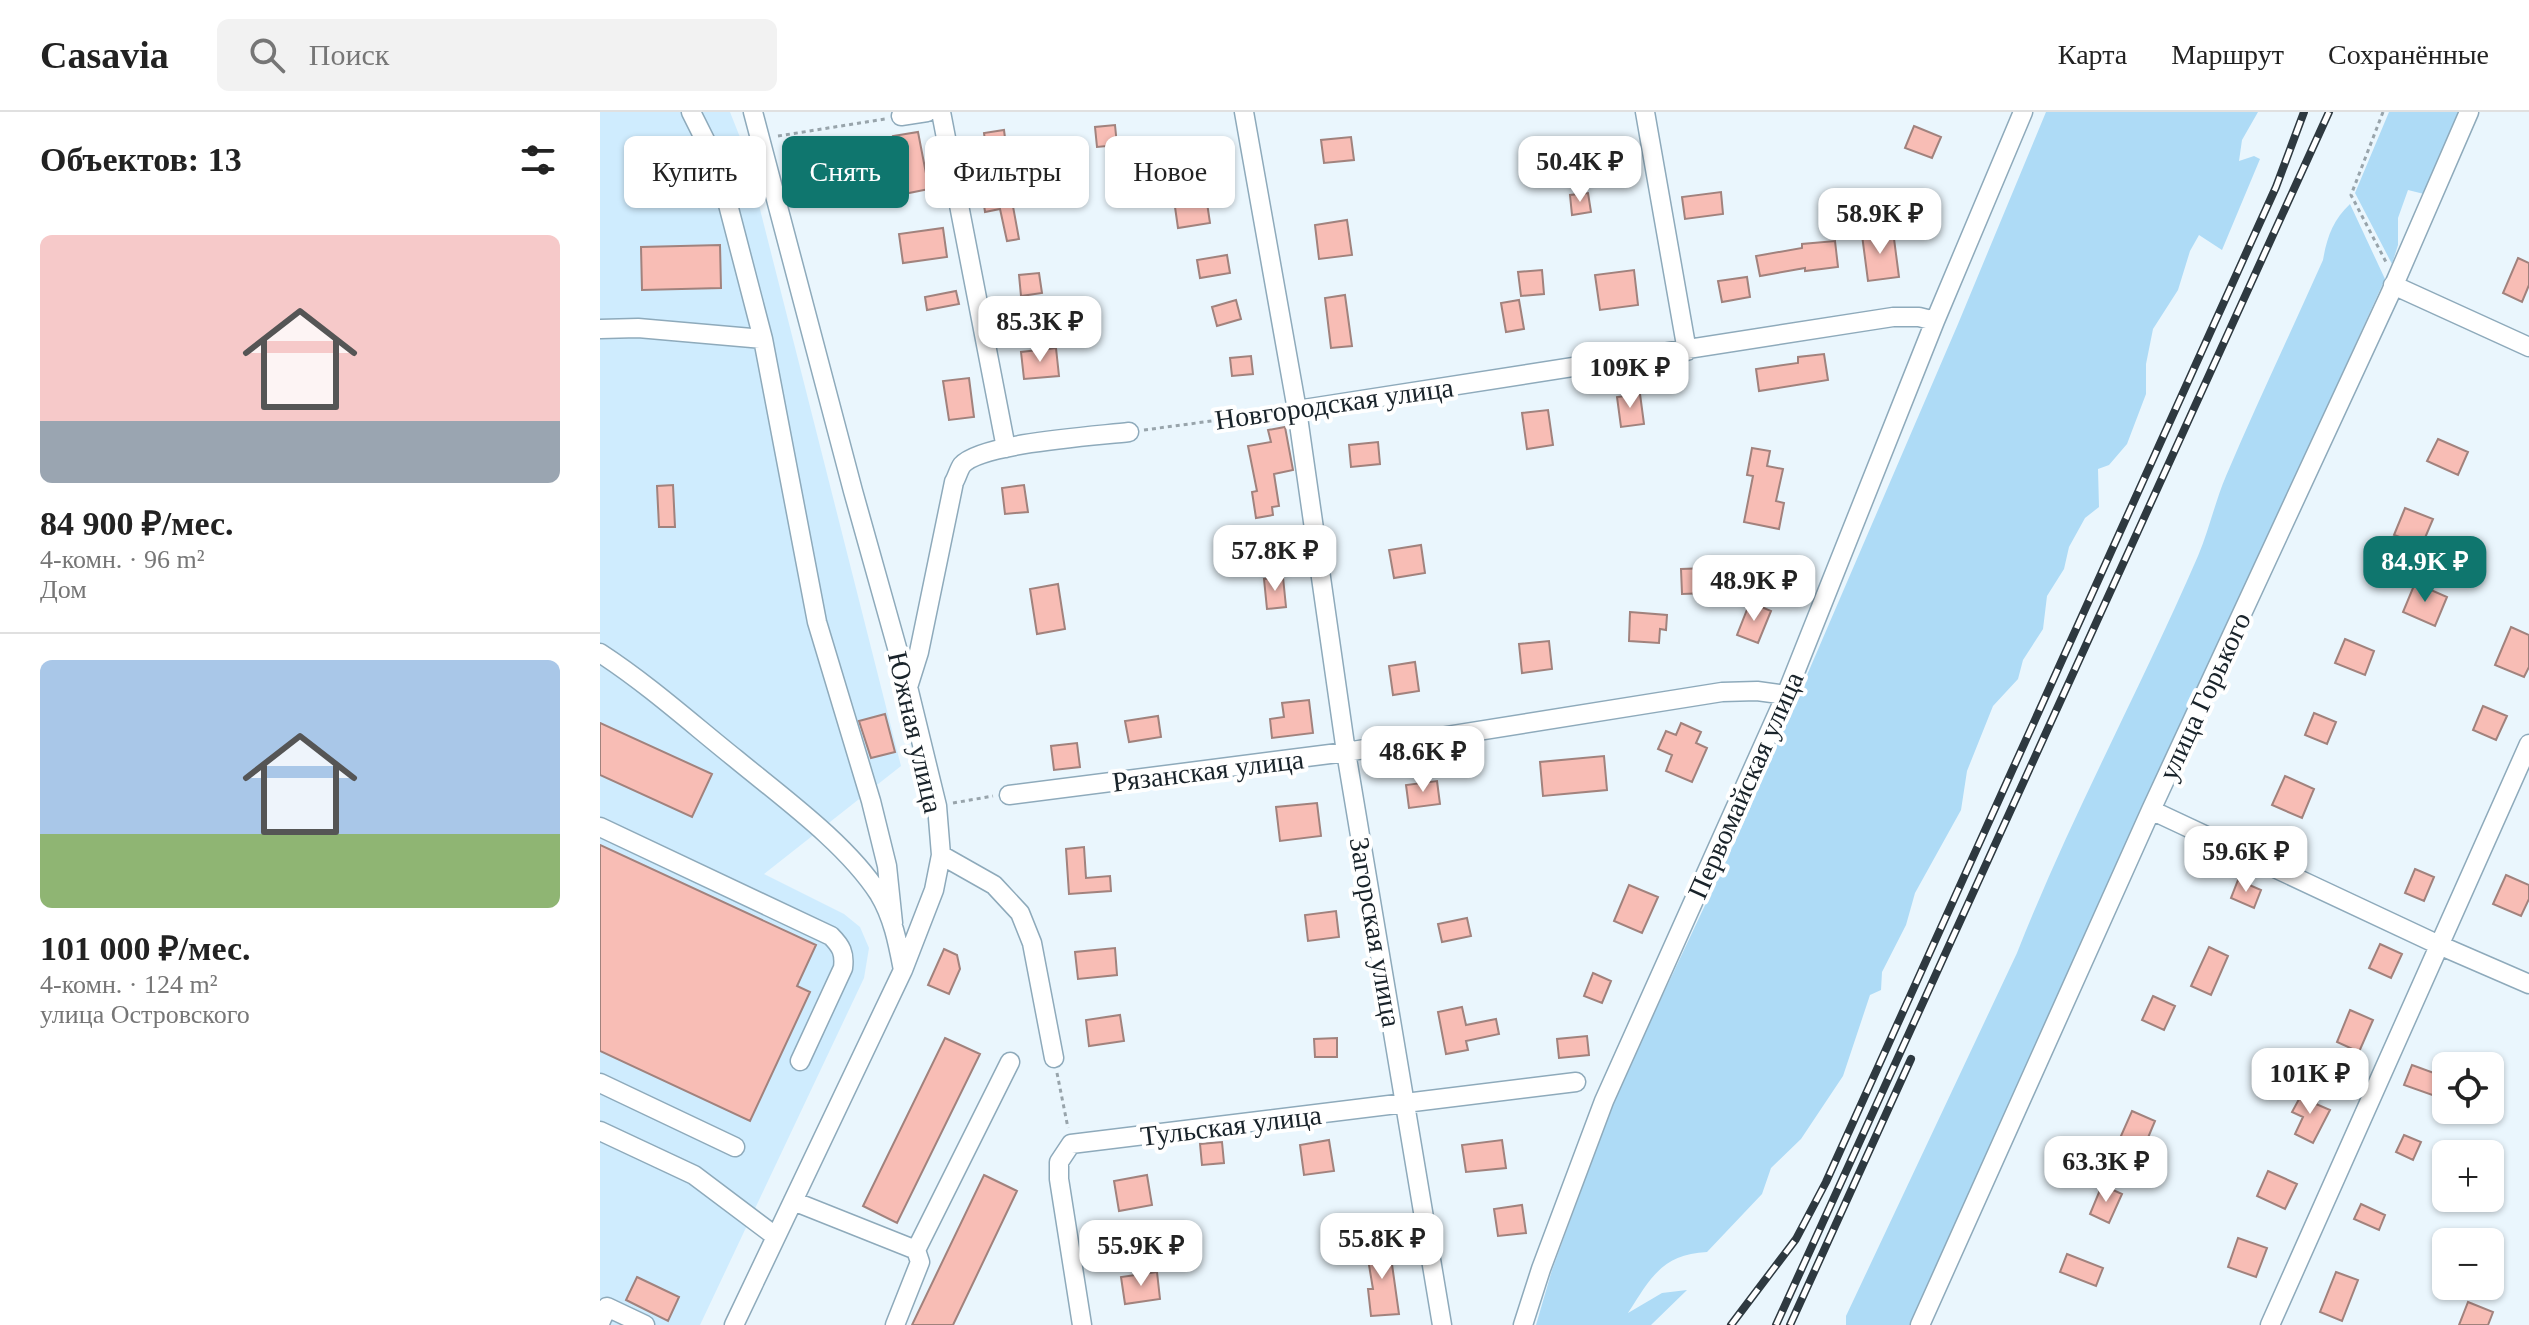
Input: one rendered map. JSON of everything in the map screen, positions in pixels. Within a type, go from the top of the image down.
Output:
[{"type":"street","points":[[691,112],[718,166],[763,339],[817,622],[871,801],[887,866],[893,923],[903,970]]},
{"type":"street","name":"Южная улица","points":[[753,112],[761,136]]},
{"type":"street","points":[[901,116],[927,112]]},
{"type":"street","points":[[941,112],[1006,448]]},
{"type":"street","name":"Загорская улица","points":[[1244,112],[1297,410],[1346,752],[1442,1325]]},
{"type":"street","points":[[1645,112],[1687,351]]},
{"type":"street","name":"Первомайская улица","points":[[1523,1325],[1604,1101],[1786,695],[1935,321],[2023,112]]},
{"type":"street","name":"улица Горького","points":[[1920,1325],[2469,112]]},
{"type":"street","name":"Южная улица","points":[[734,1325],[903,970],[934,890],[941,855],[937,806],[908,687],[853,491],[766,154]]},
{"type":"street","points":[[2393,285],[2529,347]]},
{"type":"street","name":"Новгородская улица","points":[[1297,410],[1893,317],[1919,317],[1935,321]]},
{"type":"street","points":[[600,329],[638,328],[763,339]]},
{"type":"street","points":[[908,687],[919,652],[954,482],[963,464],[980,454],[1006,448],[1129,432]]},
{"type":"street","points":[[600,653],[639,678],[824,834],[878,894],[893,923]]},
{"type":"street","name":"Рязанская улица","points":[[1009,795],[1346,752],[1722,692],[1757,691],[1786,695]]},
{"type":"street","points":[[2270,1325],[2529,744]]},
{"type":"street","points":[[2151,810],[2529,984]]},
{"type":"street","points":[[600,827],[831,936],[841,946],[845,957],[843,968],[800,1061]]},
{"type":"street","points":[[941,855],[994,885],[1020,913],[1032,943],[1054,1058]]},
{"type":"street","points":[[895,1325],[920,1262],[916,1250],[1010,1062]]},
{"type":"street","name":"Тульская улица","points":[[1071,1144],[1576,1082]]},
{"type":"street","points":[[600,1083],[735,1147]]},
{"type":"street","points":[[600,1131],[694,1175],[775,1236]]},
{"type":"street","points":[[1071,1144],[1059,1162],[1059,1179],[1082,1325]]},
{"type":"street","points":[[793,1201],[916,1250]]},
{"type":"street","points":[[600,1323],[607,1307],[645,1325]]},
{"type":"path","points":[[2383,112],[2351,195],[2387,264],[2393,285]]},
{"type":"path","points":[[766,137],[901,116]]},
{"type":"path","name":"Новгородская улица","points":[[1129,432],[1297,410]]},
{"type":"path","points":[[937,806],[975,797],[1009,795]]},
{"type":"path","points":[[1054,1058],[1071,1144]]},
{"type":"shaded area","points":[[600,112],[730,112],[739,136],[624,136],[624,208],[760,208],[901,766],[764,874],[844,914],[860,927],[869,948],[864,978],[700,1325],[600,1325]]},
{"type":"shaded area","points":[[2046,112],[2258,112],[2242,140],[2239,161],[2254,156],[2260,159],[2222,250],[2199,235],[2190,251],[2178,290],[2153,329],[2146,364],[2146,394],[2127,444],[2109,465],[2098,469],[2099,507],[2085,518],[2069,547],[2064,569],[2047,596],[2043,629],[2023,660],[2018,679],[1993,706],[1967,771],[1961,810],[1915,893],[1906,925],[1882,972],[1881,990],[1870,995],[1843,1076],[1801,1139],[1771,1168],[1762,1194],[1707,1252],[1668,1263],[1651,1279],[1628,1313],[1662,1293],[1687,1290],[1651,1325],[1536,1325],[1552,1270],[1618,1090],[1740,831]]},
{"type":"shaded area","points":[[2389,112],[2459,112],[2424,194],[2408,190],[2398,218],[2398,245],[2392,264],[2355,193]]},
{"type":"shaded area","points":[[2350,204],[2385,279],[1910,1325],[1846,1325],[1846,1316],[2017,953],[2059,853],[2198,556],[2226,476],[2323,260],[2332,229]]},
{"type":"building","points":[[1115,125],[1116,136],[1105,136],[1105,146],[1097,147],[1095,127]]},
{"type":"building","points":[[1914,126],[1941,137],[1932,158],[1905,148]]},
{"type":"building","points":[[1004,130],[1005,136],[984,136],[984,133]]},
{"type":"building","points":[[918,132],[925,168],[925,190],[909,193],[909,136],[893,136]]},
{"type":"building","points":[[1351,137],[1354,160],[1324,163],[1321,140]]},
{"type":"building","points":[[1617,149],[1621,172],[1593,177],[1589,154]]},
{"type":"building","points":[[1721,192],[1723,214],[1685,219],[1682,197]]},
{"type":"building","points":[[1588,193],[1591,212],[1572,215],[1570,195]]},
{"type":"building","points":[[984,208],[1013,208],[1019,239],[1007,241],[1000,209],[985,212]]},
{"type":"building","points":[[1175,208],[1208,208],[1210,223],[1178,228]]},
{"type":"building","points":[[1347,220],[1352,255],[1319,259],[1315,225]]},
{"type":"building","points":[[943,228],[947,257],[903,263],[899,234]]},
{"type":"building","points":[[1893,231],[1899,277],[1868,281],[1862,235]]},
{"type":"building","points":[[1835,241],[1838,267],[1805,271],[1805,268],[1760,276],[1756,256],[1802,248],[1802,244]]},
{"type":"building","points":[[720,245],[721,288],[642,290],[641,247]]},
{"type":"building","points":[[1227,255],[1230,273],[1200,278],[1197,260]]},
{"type":"building","points":[[2518,258],[2529,263],[2529,285],[2522,302],[2503,293]]},
{"type":"building","points":[[1542,270],[1544,294],[1521,296],[1518,272]]},
{"type":"building","points":[[1634,270],[1638,305],[1600,310],[1595,275]]},
{"type":"building","points":[[1039,273],[1042,293],[1021,296],[1019,275]]},
{"type":"building","points":[[1747,277],[1750,297],[1722,302],[1718,281]]},
{"type":"building","points":[[956,291],[959,304],[927,310],[925,297]]},
{"type":"building","points":[[1345,295],[1352,346],[1331,348],[1325,298]]},
{"type":"building","points":[[1236,300],[1241,319],[1217,326],[1212,307]]},
{"type":"building","points":[[1519,300],[1524,329],[1506,332],[1501,303]]},
{"type":"building","points":[[1056,348],[1059,376],[1024,379],[1021,352]]},
{"type":"building","points":[[1824,354],[1828,380],[1759,391],[1756,369],[1798,363],[1798,357]]},
{"type":"building","points":[[1251,356],[1253,374],[1232,376],[1230,358]]},
{"type":"building","points":[[969,378],[974,417],[949,420],[943,381]]},
{"type":"building","points":[[1640,394],[1644,424],[1621,427],[1617,397]]},
{"type":"building","points":[[1548,410],[1553,445],[1527,449],[1522,413]]},
{"type":"building","points":[[1285,427],[1293,470],[1274,474],[1279,506],[1272,507],[1273,515],[1256,518],[1252,492],[1257,491],[1248,446],[1271,442],[1268,430]]},
{"type":"building","points":[[2438,439],[2468,452],[2458,475],[2427,461]]},
{"type":"building","points":[[1378,442],[1380,464],[1351,467],[1349,445]]},
{"type":"building","points":[[1752,448],[1770,451],[1767,466],[1783,469],[1776,501],[1784,503],[1779,529],[1744,522],[1753,476],[1747,475]]},
{"type":"building","points":[[673,485],[675,527],[659,527],[657,486]]},
{"type":"building","points":[[1024,485],[1028,512],[1005,514],[1002,488]]},
{"type":"building","points":[[2405,508],[2433,519],[2422,545],[2394,535]]},
{"type":"building","points":[[1421,545],[1425,573],[1394,578],[1389,550]]},
{"type":"building","points":[[1708,568],[1709,593],[1682,594],[1681,569]]},
{"type":"building","points":[[1283,577],[1286,607],[1267,609],[1264,579]]},
{"type":"building","points":[[2415,583],[2447,597],[2435,626],[2403,612]]},
{"type":"building","points":[[1058,584],[1065,629],[1037,634],[1030,589]]},
{"type":"building","points":[[1750,602],[1771,611],[1758,643],[1737,635]]},
{"type":"building","points":[[1630,612],[1667,615],[1666,630],[1660,629],[1659,643],[1629,641]]},
{"type":"building","points":[[2511,627],[2529,635],[2529,667],[2524,677],[2495,665]]},
{"type":"building","points":[[2345,639],[2374,651],[2365,675],[2335,663]]},
{"type":"building","points":[[1549,641],[1552,669],[1522,673],[1519,644]]},
{"type":"building","points":[[1415,662],[1419,691],[1393,695],[1389,666]]},
{"type":"building","points":[[1309,700],[1313,733],[1272,738],[1270,719],[1284,717],[1282,703]]},
{"type":"building","points":[[2483,706],[2507,716],[2496,740],[2473,730]]},
{"type":"building","points":[[2314,713],[2336,722],[2327,744],[2305,735]]},
{"type":"building","points":[[885,714],[895,752],[871,758],[859,721]]},
{"type":"building","points":[[1158,716],[1161,737],[1129,742],[1125,721]]},
{"type":"building","points":[[600,723],[712,774],[692,817],[600,775]]},
{"type":"building","points":[[1681,723],[1701,732],[1696,743],[1707,748],[1692,782],[1666,771],[1672,755],[1658,749],[1666,731],[1676,735]]},
{"type":"building","points":[[1077,743],[1080,767],[1054,770],[1051,746]]},
{"type":"building","points":[[1604,756],[1607,790],[1543,796],[1540,762]]},
{"type":"building","points":[[2285,776],[2314,789],[2302,818],[2272,805]]},
{"type":"building","points":[[1437,781],[1440,804],[1409,808],[1406,785]]},
{"type":"building","points":[[1317,803],[1321,836],[1280,841],[1276,807]]},
{"type":"building","points":[[600,845],[816,945],[797,986],[810,992],[750,1121],[600,1051]]},
{"type":"building","points":[[1084,847],[1086,878],[1110,876],[1111,891],[1069,894],[1066,849]]},
{"type":"building","points":[[2415,869],[2434,877],[2424,901],[2405,893]]},
{"type":"building","points":[[2506,875],[2529,885],[2529,899],[2521,916],[2493,904]]},
{"type":"building","points":[[2238,880],[2261,890],[2254,908],[2231,898]]},
{"type":"building","points":[[1629,885],[1658,897],[1642,933],[1614,921]]},
{"type":"building","points":[[1336,911],[1339,937],[1308,941],[1305,915]]},
{"type":"building","points":[[1467,918],[1471,936],[1442,942],[1438,924]]},
{"type":"building","points":[[2380,944],[2402,954],[2391,978],[2369,968]]},
{"type":"building","points":[[2209,947],[2228,956],[2211,995],[2191,986]]},
{"type":"building","points":[[1115,948],[1117,975],[1078,979],[1075,952]]},
{"type":"building","points":[[944,949],[957,955],[960,969],[949,994],[928,985]]},
{"type":"building","points":[[1593,973],[1611,981],[1602,1003],[1584,996]]},
{"type":"building","points":[[2153,996],[2175,1006],[2164,1030],[2142,1020]]},
{"type":"building","points":[[1462,1007],[1466,1025],[1496,1019],[1499,1034],[1466,1041],[1468,1050],[1446,1054],[1438,1012]]},
{"type":"building","points":[[2350,1010],[2373,1020],[2359,1052],[2337,1042]]},
{"type":"building","points":[[1120,1015],[1124,1041],[1089,1046],[1086,1020]]},
{"type":"building","points":[[1587,1036],[1589,1055],[1559,1058],[1557,1039]]},
{"type":"building","points":[[945,1038],[980,1054],[897,1223],[863,1206]]},
{"type":"building","points":[[1337,1038],[1337,1057],[1315,1057],[1314,1039]]},
{"type":"building","points":[[2412,1065],[2432,1072],[2432,1095],[2404,1085]]},
{"type":"building","points":[[2305,1088],[2320,1096],[2316,1104],[2330,1110],[2313,1143],[2295,1134],[2303,1117],[2292,1112]]},
{"type":"building","points":[[2132,1111],[2155,1121],[2137,1164],[2113,1154]]},
{"type":"building","points":[[2404,1135],[2421,1142],[2413,1160],[2396,1152]]},
{"type":"building","points":[[1329,1140],[1334,1171],[1304,1175],[1300,1145]]},
{"type":"building","points":[[1502,1140],[1506,1168],[1466,1172],[1462,1145]]},
{"type":"building","points":[[1222,1142],[1224,1163],[1202,1165],[1200,1144]]},
{"type":"building","points":[[2268,1171],[2297,1184],[2285,1209],[2257,1196]]},
{"type":"building","points":[[984,1175],[1017,1191],[953,1325],[912,1325]]},
{"type":"building","points":[[1147,1175],[1152,1205],[1119,1211],[1114,1181]]},
{"type":"building","points":[[2102,1185],[2122,1194],[2109,1223],[2090,1214]]},
{"type":"building","points":[[2361,1204],[2385,1215],[2379,1230],[2354,1219]]},
{"type":"building","points":[[1522,1205],[1526,1233],[1498,1236],[1494,1209]]},
{"type":"building","points":[[2238,1238],[2267,1248],[2256,1277],[2228,1267]]},
{"type":"building","points":[[1389,1243],[1399,1314],[1371,1316],[1368,1289],[1373,1289],[1366,1247]]},
{"type":"building","points":[[2067,1254],[2103,1268],[2096,1286],[2060,1272]]},
{"type":"building","points":[[1157,1272],[1160,1299],[1125,1304],[1121,1277]]},
{"type":"building","points":[[2336,1272],[2358,1280],[2342,1321],[2320,1312]]},
{"type":"building","points":[[637,1277],[679,1297],[668,1321],[626,1300]]},
{"type":"building","points":[[2468,1302],[2493,1312],[2488,1325],[2459,1325]]},
{"type":"railway","points":[[1731,1325],[1796,1239],[1826,1182],[2276,187],[2304,112]]},
{"type":"railway","points":[[1776,1325],[2329,112]]},
{"type":"railway","points":[[1790,1325],[1911,1059]]}]
